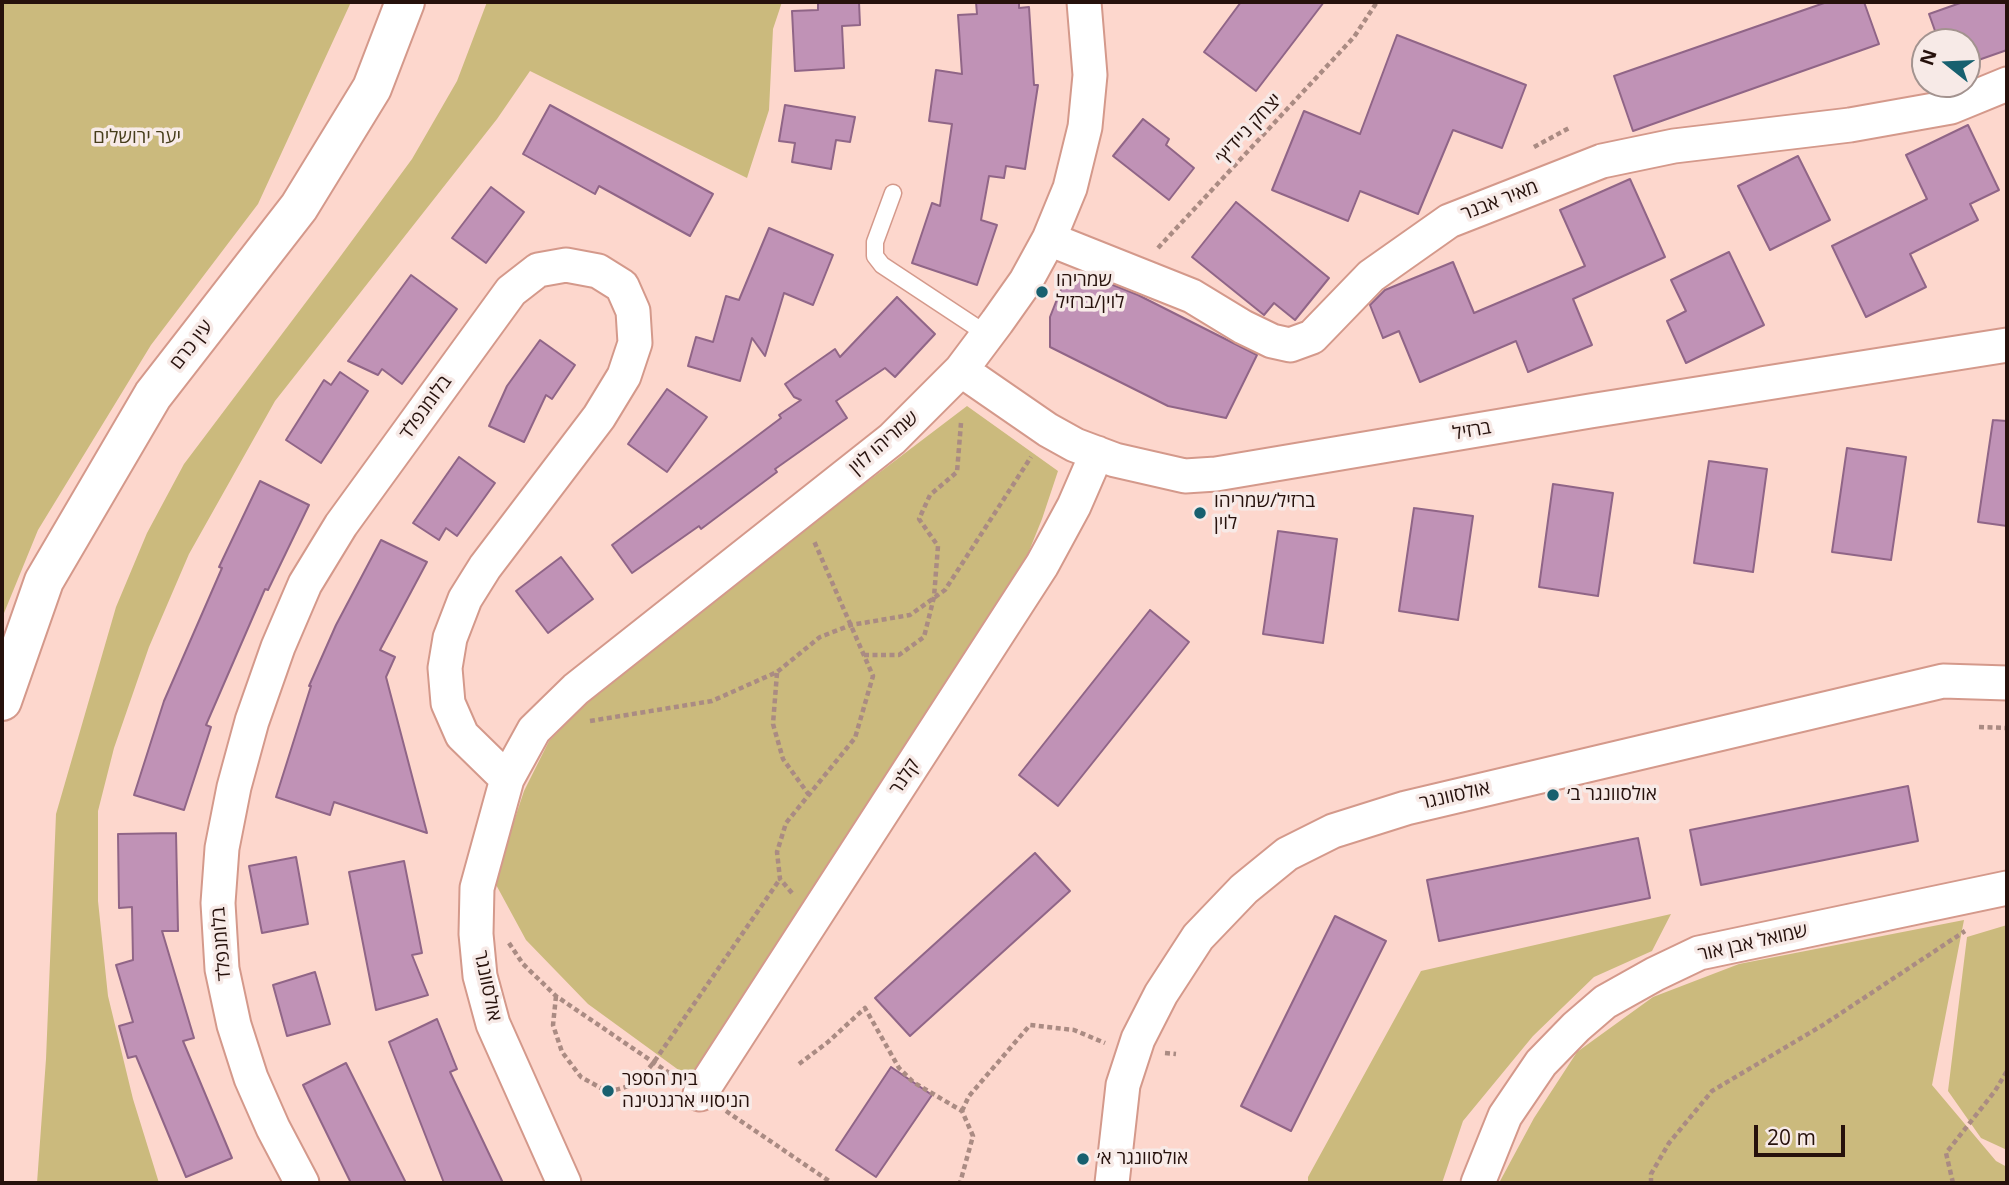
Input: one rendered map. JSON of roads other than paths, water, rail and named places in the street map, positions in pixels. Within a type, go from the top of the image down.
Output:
[{"type":"main road","name":"עין כרם","points":[[2,701],[44,581],[153,395],[299,207],[372,88],[405,2]]},
{"type":"street","name":"שמריהו לוין","points":[[507,779],[534,730],[576,689],[892,439],[961,370],[988,335],[1026,281],[1049,239],[1070,188],[1085,127],[1090,75],[1084,2]]},
{"type":"street","name":"מאיר אבנר","points":[[1049,239],[1136,271],[1192,296],[1272,341],[1290,345],[1312,337],[1371,276],[1449,221],[1602,161],[1674,146],[1850,125],[1951,107],[2007,84]]},
{"type":"street","name":"בלומנפלד","points":[[302,1183],[251,1078],[234,1025],[222,969],[218,903],[222,848],[234,787],[252,721],[278,647],[305,584],[341,525],[511,291],[538,270],[566,265],[598,271],[622,286],[633,311],[635,344],[624,376],[599,416],[485,567],[465,599],[450,638],[445,668],[447,703],[462,735],[507,779]]},
{"type":"street","name":"ברזיל","points":[[961,370],[1048,430],[1075,445],[1115,460],[1185,476],[1216,474],[1576,413],[2007,345]]},
{"type":"street","name":"קלנר","points":[[700,1094],[1042,565],[1074,506],[1097,453]]},
{"type":"street","name":"אולסוונגר","points":[[1112,1183],[1123,1085],[1138,1039],[1161,993],[1198,937],[1244,889],[1287,854],[1333,831],[1406,808],[1943,681],[2007,683]]},
{"type":"street","name":"אולסוונגר","points":[[507,779],[477,888],[476,934],[480,976],[494,1024],[564,1183]]},
{"type":"street","name":"שמואל אבן אור","points":[[1478,1183],[1505,1116],[1541,1063],[1605,1002],[1654,974],[1699,953],[2005,890]]},
{"type":"lane","points":[[893,192],[875,242],[875,256],[882,265],[988,335]]},
{"type":"place","name":"שמריהו לוין/ברזיל","points":[[1042,292]]},
{"type":"place","name":"ברזיל/שמריהו לוין","points":[[1200,513]]},
{"type":"place","name":"אולסוונגר ב׳","points":[[1553,795]]},
{"type":"place","name":"בית הספר הניסויי ארגנטינה","points":[[608,1091]]},
{"type":"place","name":"אולסוונגר א׳","points":[[1083,1159]]},
{"type":"park label","name":"יער ירושלים","points":[[137,138]]}]
